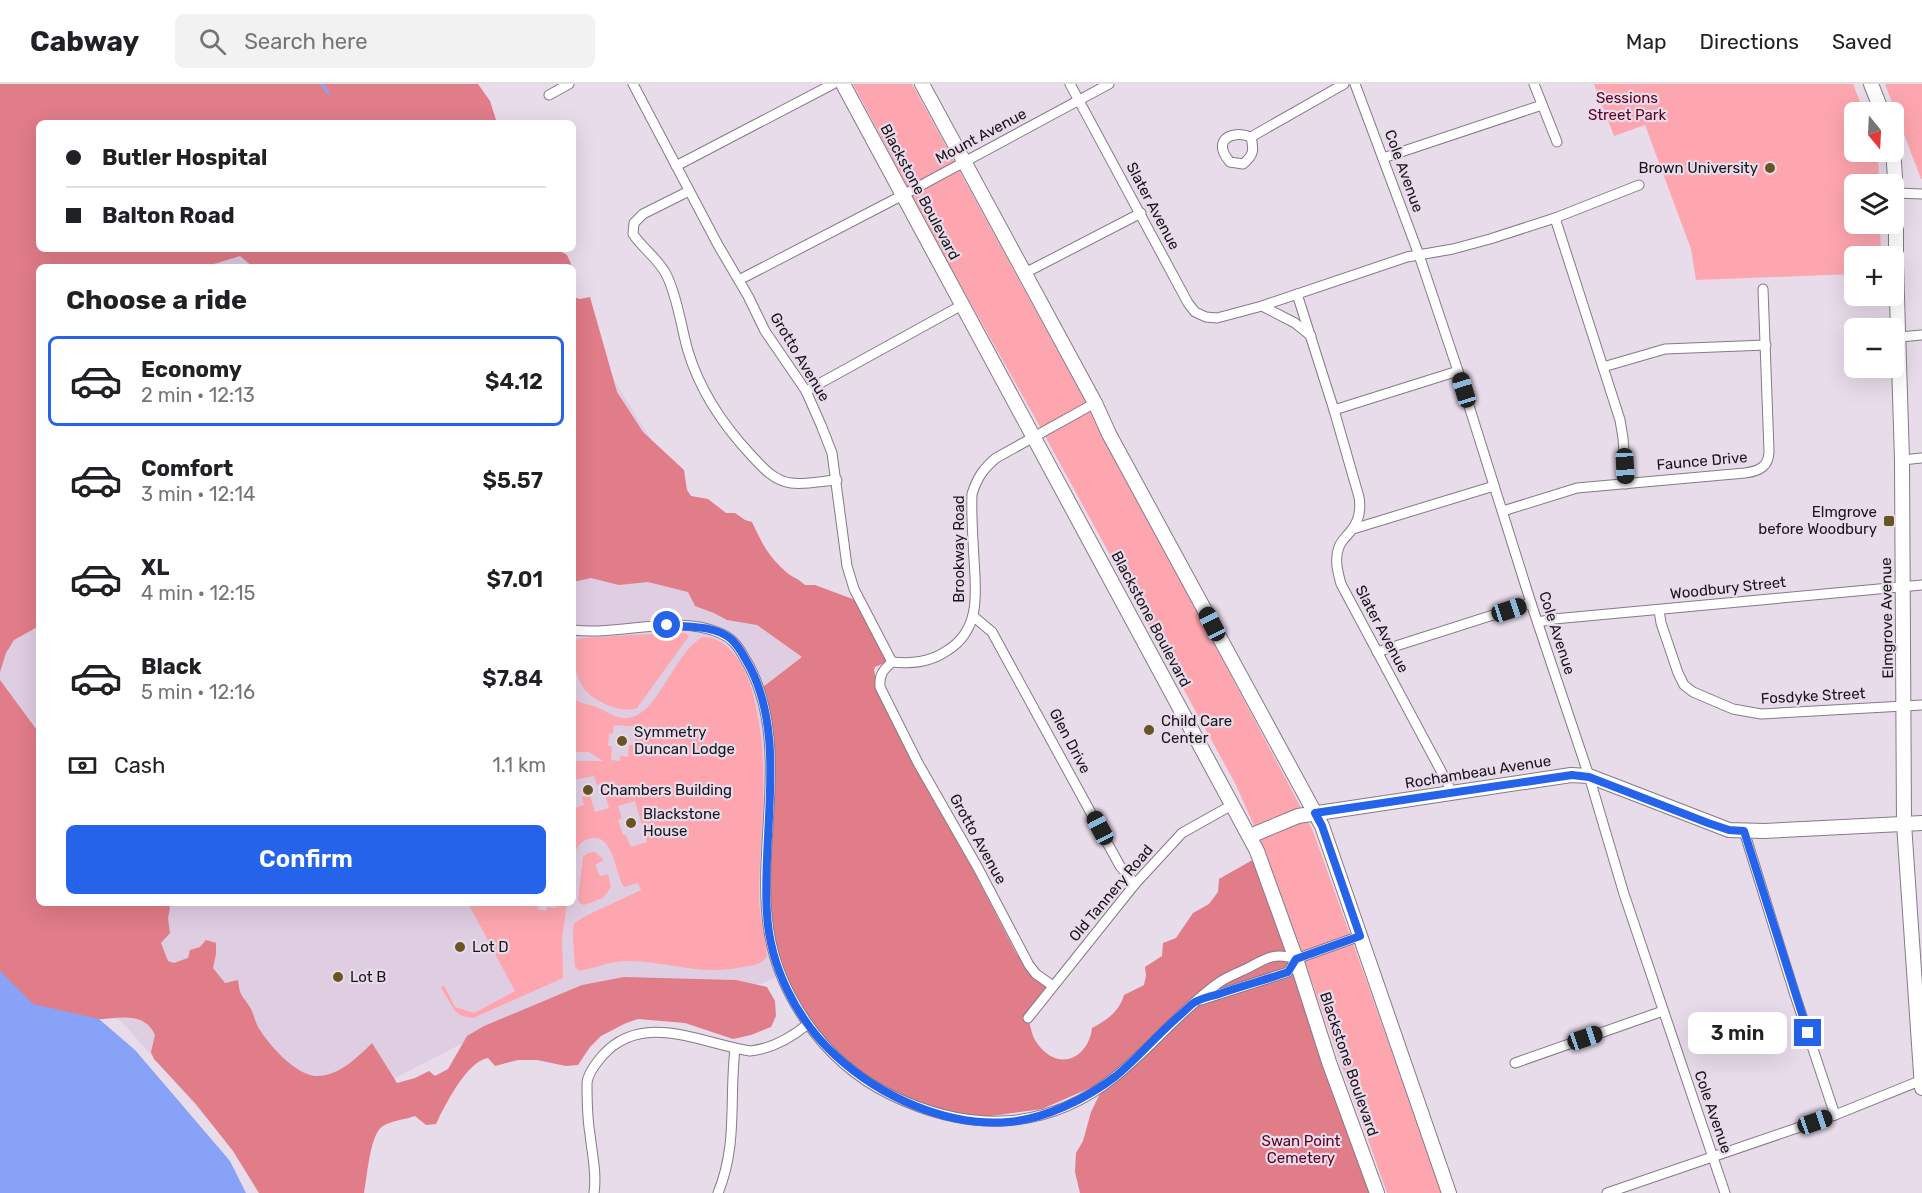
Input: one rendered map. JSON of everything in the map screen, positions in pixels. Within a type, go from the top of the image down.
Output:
[{"type":"main road","name":"Blackstone Boulevard","points":[[843,84],[1250,836],[1296,959],[1329,1062],[1377,1193]]},
{"type":"main road","points":[[922,84],[1322,826],[1449,1193]]},
{"type":"main road","points":[[1871,84],[1878,102]]},
{"type":"main road","name":"Elmgrove Avenue","points":[[1897,234],[1899,318]]},
{"type":"main road","name":"Elmgrove Avenue","points":[[1900,378],[1905,706],[1904,824],[1922,1083]]},
{"type":"main road","name":"Rochambeau Avenue","points":[[1250,836],[1298,816],[1568,775],[1589,777],[1729,830],[1922,824]]},
{"type":"street","points":[[549,95],[569,84]]},
{"type":"street","name":"Grotto Avenue","points":[[633,84],[765,331],[806,391],[832,453],[847,566],[854,589],[892,662],[883,670],[880,687],[918,763],[978,868],[1029,965],[1036,975],[1053,986]]},
{"type":"street","points":[[676,166],[833,84]]},
{"type":"street","name":"Slater Avenue","points":[[1070,84],[1188,303],[1195,312],[1206,317],[1217,318],[1297,294],[1312,336],[1359,497],[1360,509],[1353,529],[1339,546],[1337,556],[1341,584],[1448,784],[1451,794]]},
{"type":"street","name":"Mount Avenue","points":[[739,280],[1109,84]]},
{"type":"street","points":[[1251,137],[1344,84]]},
{"type":"street","name":"Cole Avenue","points":[[1355,84],[1419,255],[1458,371],[1663,1011],[1725,1193]]},
{"type":"street","points":[[1534,84],[1557,142]]},
{"type":"street","points":[[1383,158],[1542,105]]},
{"type":"street","points":[[1297,294],[1419,255],[1476,243],[1555,218],[1639,186]]},
{"type":"street","points":[[689,191],[643,214],[634,224],[633,234],[662,266],[669,279],[688,353],[705,394],[721,421],[736,439],[762,468],[777,479],[792,483],[837,480]]},
{"type":"street","points":[[1904,193],[1922,194]]},
{"type":"street","points":[[1025,273],[1141,213]]},
{"type":"street","points":[[1555,218],[1604,367],[1622,431],[1626,484]]},
{"type":"street","name":"Faunce Drive","points":[[1503,512],[1577,488],[1745,473],[1762,468],[1769,455],[1763,289]]},
{"type":"street","points":[[806,391],[962,305]]},
{"type":"street","points":[[1262,306],[1295,323],[1312,336]]},
{"type":"street","points":[[1904,337],[1922,335]]},
{"type":"street","points":[[1604,367],[1665,349],[1766,345]]},
{"type":"street","points":[[1334,410],[1458,371]]},
{"type":"street","name":"Brookway Road","points":[[892,662],[911,664],[937,658],[954,647],[967,632],[976,598],[971,510],[976,478],[996,458],[1095,403]]},
{"type":"street","points":[[1902,460],[1922,458]]},
{"type":"street","points":[[1353,529],[1494,486]]},
{"type":"street","name":"Woodbury Street","points":[[1538,622],[1922,585]]},
{"type":"street","points":[[1377,652],[1531,603]]},
{"type":"street","name":"Fosdyke Street","points":[[1659,610],[1677,674],[1684,685],[1693,692],[1733,709],[1761,714],[1922,705]]},
{"type":"street","name":"Glen Drive","points":[[973,616],[992,632],[1120,866],[1135,884]]},
{"type":"street","points":[[576,630],[588,632],[667,625],[700,628],[718,632],[730,638],[754,675],[770,748],[766,897],[770,934],[782,977],[798,1010],[834,1054],[855,1073],[890,1095],[920,1108],[973,1120],[1009,1122],[1058,1109],[1097,1089],[1116,1076],[1195,1002],[1220,982],[1281,954],[1296,959],[1360,936]]},
{"type":"street","name":"Old Tannery Road","points":[[1028,1018],[1135,884],[1182,833],[1232,805]]},
{"type":"street","points":[[1744,831],[1835,1115]]},
{"type":"street","points":[[1195,1002],[1288,972],[1296,959]]},
{"type":"street","points":[[1515,1063],[1663,1011]]},
{"type":"street","points":[[594,1193],[596,1179],[589,1130],[587,1080],[596,1063],[614,1043],[646,1031],[665,1032],[750,1052],[788,1038],[808,1024]]},
{"type":"street","points":[[718,1193],[730,1151],[735,1049]]},
{"type":"street","points":[[1607,1193],[1922,1083]]},
{"type":"shaded area","points":[[0,84],[36,120],[36,252],[534,252],[541,264],[36,264],[36,906],[576,906],[576,320],[721,551],[812,622],[939,899],[761,984],[660,986],[506,1021],[241,1157],[121,1021],[66,995],[0,943],[9,810],[0,782]]},
{"type":"green space","points":[[0,84],[478,84],[490,101],[496,120],[36,120],[36,252],[562,252],[567,255],[571,264],[249,264],[240,256],[214,264],[36,264],[36,628],[14,640],[6,653],[0,672]]},
{"type":"green space","points":[[853,84],[912,84],[1097,423],[1313,831],[1442,1193],[1387,1193],[1266,853],[1236,785],[946,259]]},
{"type":"green space","name":"Brown University","points":[[1594,84],[1853,84],[1860,102],[1844,102],[1844,162],[1878,162],[1879,174],[1844,174],[1844,234],[1880,234],[1881,246],[1844,246],[1844,274],[1696,280],[1691,249],[1645,125],[1614,136]]},
{"type":"green space","points":[[1885,84],[1922,84],[1922,179],[1904,134],[1904,102],[1892,102]]},
{"type":"green space","name":"Swan Point Cemetery","points":[[590,297],[617,392],[643,432],[684,470],[687,490],[691,496],[708,499],[726,513],[735,513],[752,522],[762,543],[774,560],[787,573],[805,585],[815,585],[858,601],[889,661],[875,667],[877,684],[1016,953],[1030,971],[1048,984],[1027,1012],[1033,1037],[1037,1043],[1053,1057],[1062,1059],[1078,1054],[1085,1048],[1092,1028],[1112,1015],[1124,995],[1144,985],[1145,967],[1162,956],[1163,943],[1176,938],[1193,913],[1209,904],[1218,892],[1219,879],[1256,858],[1376,1193],[1080,1193],[1075,1172],[1076,1153],[1083,1141],[1091,1112],[1106,1081],[1042,1109],[977,1118],[916,1104],[856,1075],[796,1009],[768,929],[768,775],[759,690],[802,657],[757,625],[727,620],[695,606],[688,592],[648,582],[619,585],[591,578],[576,581],[576,298]]},
{"type":"green space","points":[[668,633],[685,633],[689,636],[637,708],[631,709],[610,706],[595,699],[585,690],[576,670],[576,640]]},
{"type":"green space","points":[[703,637],[720,642],[728,647],[743,667],[754,697],[763,759],[759,897],[767,956],[756,964],[731,969],[701,970],[622,961],[579,971],[575,967],[574,924],[641,890],[638,883],[624,887],[612,855],[603,841],[597,838],[588,839],[579,845],[576,851],[576,808],[584,805],[582,797],[590,795],[595,812],[609,808],[602,784],[597,785],[594,776],[576,779],[576,761],[603,761],[589,752],[576,752],[576,700],[617,717],[637,715],[656,697],[683,656]],"holes":[[[614,725],[641,727],[640,737],[635,737],[635,745],[629,745],[628,757],[620,756],[620,761],[611,760],[612,746],[608,746],[609,734],[613,733]],[[635,801],[647,842],[631,847],[626,835],[623,835],[618,820],[622,818],[618,806]]]},
{"type":"green space","points":[[0,680],[36,729],[36,906],[169,906],[170,933],[161,943],[168,961],[174,963],[188,958],[190,950],[200,947],[206,940],[216,943],[213,968],[225,983],[238,980],[241,993],[263,1034],[283,1058],[309,1075],[333,1073],[354,1060],[372,1043],[397,1083],[429,1071],[435,1076],[448,1069],[467,1036],[484,1026],[582,985],[624,977],[736,980],[767,987],[775,1001],[776,1016],[771,1027],[733,1039],[685,1023],[638,1019],[601,1036],[578,1065],[566,1066],[537,1060],[518,1060],[495,1066],[488,1058],[480,1061],[465,1075],[436,1124],[426,1125],[415,1116],[391,1122],[379,1130],[372,1146],[364,1193],[259,1193],[233,1151],[195,1103],[154,1059],[151,1052],[155,1035],[149,1026],[133,1018],[93,1020],[50,1012],[29,1003],[0,984]]},
{"type":"green space","points":[[595,852],[604,860],[595,865],[600,876],[608,874],[611,887],[603,898],[584,905],[579,903],[578,899],[583,857]]},
{"type":"green space","points":[[470,906],[538,906],[537,909],[546,911],[547,907],[567,906],[562,938],[563,978],[473,1018],[462,1016],[455,1011],[441,988],[445,987],[455,1007],[474,1013],[515,991]]},
{"type":"water","points":[[0,971],[33,1004],[99,1019],[135,1050],[230,1161],[246,1193],[0,1193]]},
{"type":"waterway","points":[[322,84],[328,93]]},
{"type":"place","name":"Brown University","points":[[1770,168]]},
{"type":"place","name":"Elmgrove before Woodbury","points":[[1889,521]]},
{"type":"place","name":"Child Care Center","points":[[1149,730]]},
{"type":"place","name":"Symmetry Duncan Lodge","points":[[622,741]]},
{"type":"place","name":"Chambers Building","points":[[588,790]]},
{"type":"place","name":"Blackstone House","points":[[631,823]]},
{"type":"place","name":"Lot D","points":[[460,947]]},
{"type":"place","name":"Lot B","points":[[338,977]]},
{"type":"route","points":[[667,625],[700,628],[718,632],[730,638],[738,647],[754,675],[763,706],[770,748],[767,916],[777,966],[789,993],[798,1010],[818,1037],[855,1073],[890,1095],[920,1108],[988,1122],[1026,1119],[1058,1109],[1076,1101],[1116,1076],[1195,1002],[1288,972],[1296,959],[1360,936],[1322,826],[1315,813],[1572,775],[1589,777],[1729,830],[1744,831],[1808,1033]]},
{"type":"park label","name":"Sessions Street Park","points":[[1627,106]]}]
